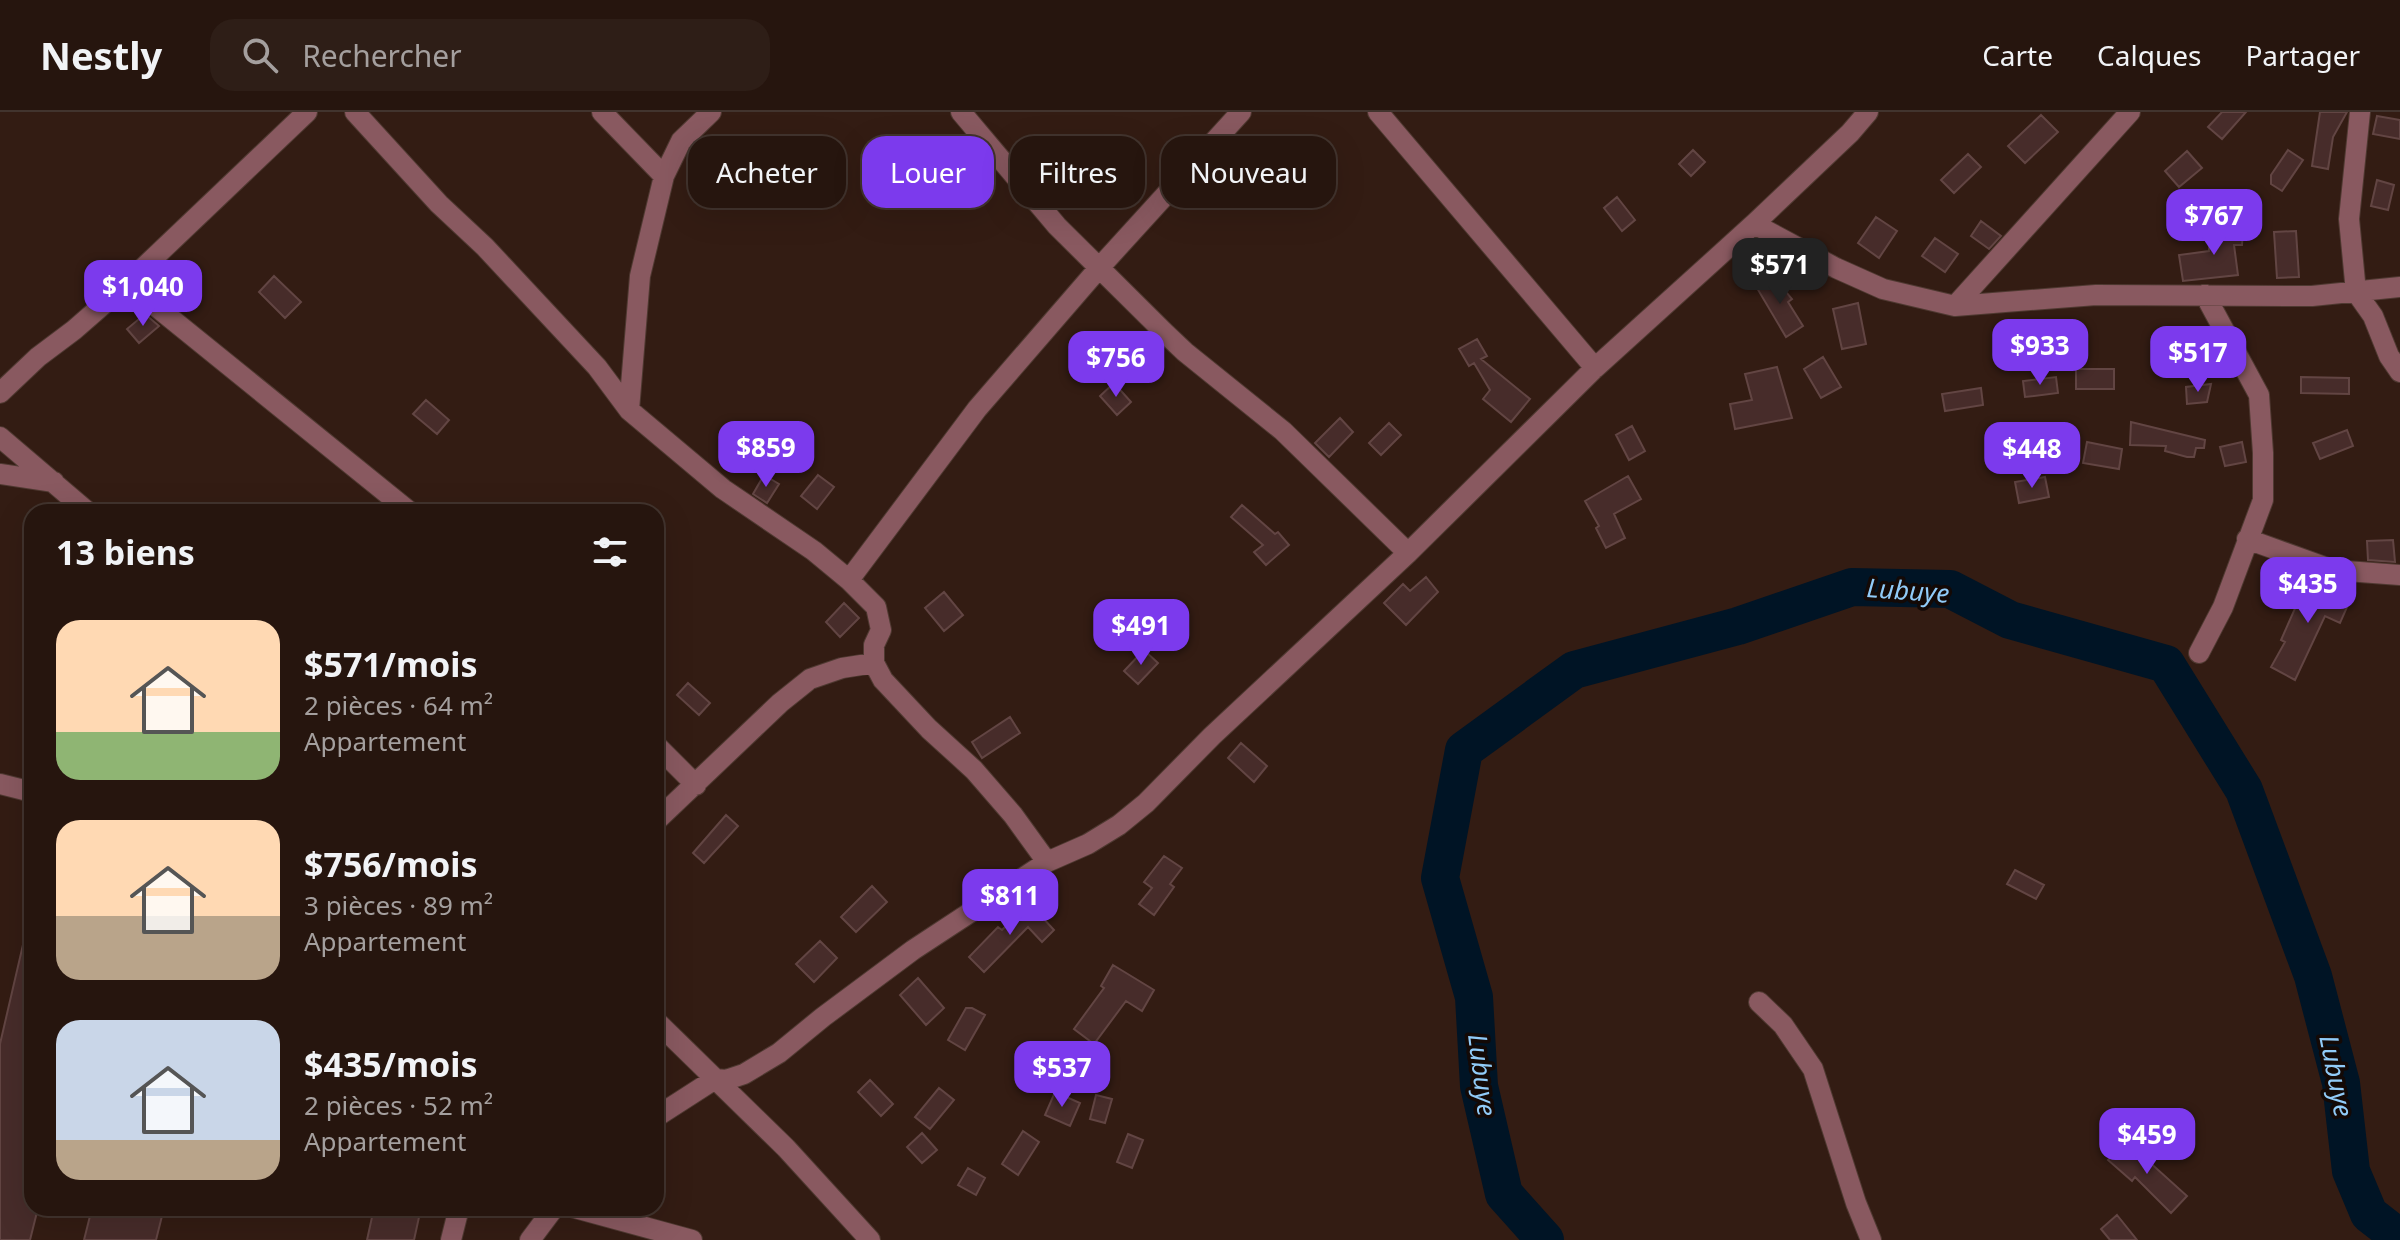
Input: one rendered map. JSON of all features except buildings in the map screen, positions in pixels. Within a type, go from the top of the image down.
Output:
[{"type":"street","points":[[0,393],[127,283],[307,112]]},
{"type":"street","points":[[355,112],[439,204],[485,247],[597,367],[629,410],[723,489],[814,551],[876,607],[881,630],[874,645],[874,663],[883,680],[929,729],[974,770],[1013,815],[1047,862]]},
{"type":"street","points":[[602,112],[664,176]]},
{"type":"street","points":[[629,410],[640,276],[664,176],[681,141],[711,112]]},
{"type":"street","points":[[961,112],[1057,226],[1099,268],[1185,352],[1293,440],[1408,553]]},
{"type":"street","points":[[849,580],[977,409],[1099,268],[1241,112]]},
{"type":"street","points":[[1378,112],[1595,368]]},
{"type":"street","points":[[664,1112],[715,1079],[726,1080],[744,1074],[779,1053],[913,950],[1047,862],[1088,844],[1119,825],[1146,803],[1212,736],[1408,553],[1595,368],[1754,224],[1868,112]]},
{"type":"street","points":[[1955,306],[2130,112]]},
{"type":"street","points":[[2360,112],[2349,219],[2356,292],[2373,316],[2389,356],[2400,372]]},
{"type":"street","points":[[1754,224],[1883,289],[1955,306],[2096,295],[2312,296],[2400,287]]},
{"type":"street","points":[[127,283],[400,504]]},
{"type":"street","points":[[2199,653],[2223,607],[2263,500],[2259,395],[2205,295]]},
{"type":"street","points":[[0,437],[79,504]]},
{"type":"street","points":[[0,474],[54,482]]},
{"type":"street","points":[[2247,539],[2333,570],[2400,575]]},
{"type":"street","points":[[664,814],[780,703],[810,679],[842,668],[874,663]]},
{"type":"street","points":[[664,753],[696,785]]},
{"type":"street","points":[[0,784],[24,790]]},
{"type":"street","points":[[1759,1002],[1783,1025],[1813,1069],[1871,1240]]},
{"type":"street","points":[[664,1029],[786,1148],[870,1240]]},
{"type":"street","points":[[451,1240],[457,1216]]},
{"type":"street","points":[[530,1240],[548,1216]]},
{"type":"street","points":[[604,1216],[692,1240]]},
{"type":"waterway","name":"Lubuye","points":[[1545,1240],[1504,1194],[1479,1086],[1474,997],[1440,878],[1464,750],[1574,670],[1738,626],[1852,587],[1950,589],[2010,620],[2166,664],[2244,790],[2313,976],[2341,1083],[2351,1171],[2369,1214],[2400,1238]]}]
